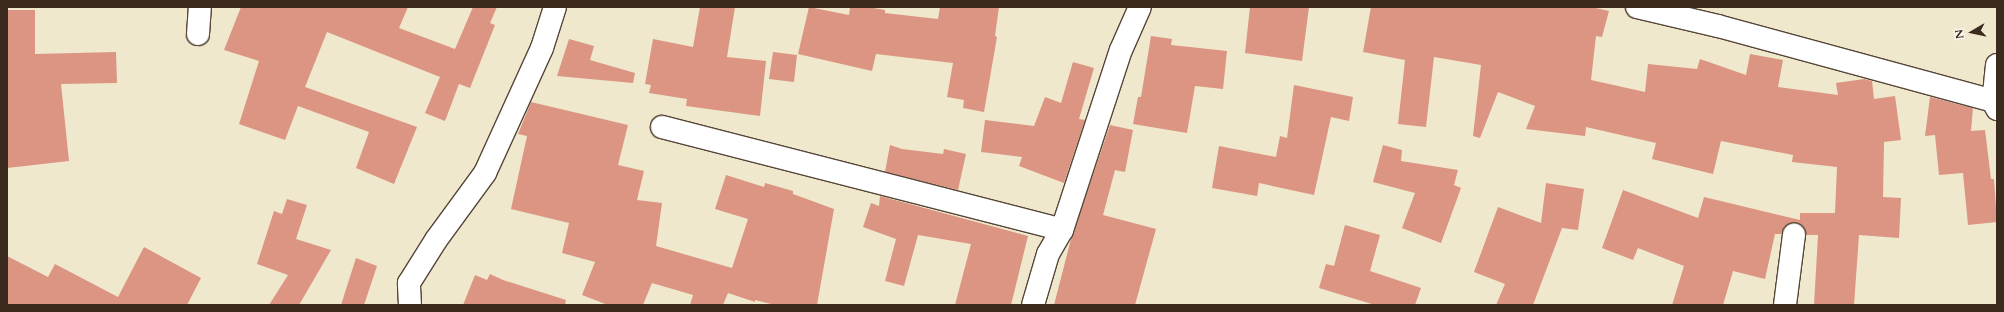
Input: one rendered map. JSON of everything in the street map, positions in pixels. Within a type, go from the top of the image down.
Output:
[{"type":"street","points":[[198,34],[200,7]]},
{"type":"street","points":[[410,305],[409,283],[436,240],[485,174],[542,48],[555,7]]},
{"type":"street","points":[[1033,305],[1048,254],[1062,230],[1121,50],[1140,7]]},
{"type":"street","points":[[1637,7],[1718,26],[1996,104],[1997,65]]},
{"type":"street","points":[[662,127],[1062,230]]},
{"type":"street","points":[[1785,305],[1794,235]]},
{"type":"building","points":[[241,7],[408,7],[399,28],[455,49],[473,7],[497,7],[490,23],[495,25],[470,88],[459,84],[445,121],[425,113],[440,77],[327,32],[305,87],[417,127],[394,184],[356,168],[369,132],[298,106],[285,140],[239,124],[259,61],[224,50]]},
{"type":"building","points":[[700,7],[735,7],[727,57],[766,61],[760,116],[686,106],[687,99],[649,93],[651,85],[645,84],[653,39],[693,47]]},
{"type":"building","points":[[809,7],[849,15],[850,7],[868,7],[885,10],[885,13],[938,19],[940,7],[999,7],[995,36],[997,37],[984,112],[963,108],[964,100],[947,97],[953,63],[876,54],[872,71],[798,54]]},
{"type":"building","points":[[1250,7],[1309,7],[1302,61],[1245,53]]},
{"type":"building","points":[[1371,7],[1591,7],[1609,11],[1602,37],[1596,36],[1591,80],[1645,92],[1648,64],[1697,69],[1700,59],[1746,75],[1750,54],[1783,60],[1778,87],[1838,95],[1836,83],[1864,79],[1872,81],[1874,99],[1895,96],[1901,140],[1884,142],[1883,197],[1901,198],[1899,238],[1859,235],[1854,305],[1814,305],[1818,235],[1806,235],[1802,225],[1795,223],[1784,227],[1782,234],[1775,234],[1765,279],[1733,271],[1723,305],[1672,305],[1684,266],[1638,248],[1633,260],[1602,248],[1623,190],[1698,218],[1704,197],[1800,220],[1800,213],[1835,213],[1837,167],[1792,162],[1793,155],[1721,141],[1713,174],[1652,159],[1656,143],[1586,127],[1585,136],[1526,129],[1535,106],[1498,92],[1480,138],[1473,136],[1481,65],[1434,57],[1426,127],[1398,124],[1405,60],[1363,52]]},
{"type":"building","points":[[7,10],[35,10],[35,54],[116,52],[117,83],[61,84],[69,161],[7,168]]},
{"type":"building","points":[[1151,36],[1172,39],[1171,45],[1227,51],[1223,89],[1195,86],[1187,133],[1133,124],[1138,97],[1141,97]]},
{"type":"building","points":[[569,39],[594,46],[590,60],[635,73],[633,83],[557,76]]},
{"type":"building","points":[[773,52],[797,55],[794,82],[769,79]]},
{"type":"building","points":[[1073,62],[1094,68],[1079,119],[1085,120],[1064,183],[1019,166],[1022,157],[981,152],[985,120],[1034,126],[1045,97],[1061,103]]},
{"type":"building","points":[[1294,85],[1353,97],[1349,121],[1331,117],[1314,195],[1259,183],[1257,196],[1212,188],[1219,146],[1276,157],[1280,136],[1287,138]]},
{"type":"building","points":[[1930,97],[1973,108],[1971,131],[1985,130],[1991,179],[1994,179],[1997,222],[1968,225],[1963,173],[1939,175],[1935,135],[1925,136]]},
{"type":"building","points":[[531,102],[628,125],[618,165],[644,171],[637,200],[662,203],[656,246],[732,268],[748,219],[715,209],[726,175],[764,187],[765,183],[793,191],[793,194],[834,209],[817,305],[775,305],[755,300],[755,302],[728,293],[723,305],[690,305],[693,295],[652,283],[643,305],[608,305],[582,295],[595,262],[562,253],[569,223],[511,209],[527,136],[518,134]]},
{"type":"building","points":[[1110,125],[1133,130],[1125,172],[1115,170],[1103,215],[1156,229],[1135,305],[1054,305],[1071,239]]},
{"type":"building","points":[[890,145],[902,149],[943,154],[944,149],[966,154],[958,190],[885,172]]},
{"type":"building","points":[[1383,145],[1402,150],[1401,161],[1458,170],[1454,185],[1461,188],[1441,243],[1402,228],[1415,193],[1373,182]]},
{"type":"building","points":[[1546,183],[1584,189],[1578,230],[1562,228],[1533,305],[1496,305],[1505,284],[1474,272],[1498,207],[1541,223]]},
{"type":"building","points":[[880,196],[1028,236],[1011,305],[955,305],[971,244],[918,235],[904,286],[885,281],[896,239],[863,227],[871,203],[879,206]]},
{"type":"building","points":[[287,199],[307,205],[296,239],[331,250],[299,305],[269,305],[288,275],[257,264],[274,211],[282,214]]},
{"type":"building","points":[[1345,225],[1380,235],[1370,271],[1421,288],[1415,305],[1375,305],[1319,288],[1326,264],[1334,266]]},
{"type":"building","points":[[144,247],[201,278],[187,305],[7,305],[7,256],[48,277],[55,264],[118,297]]},
{"type":"building","points":[[356,258],[377,266],[364,305],[341,305]]},
{"type":"building","points":[[490,274],[503,280],[566,300],[565,305],[463,305],[475,275],[487,280]]}]
